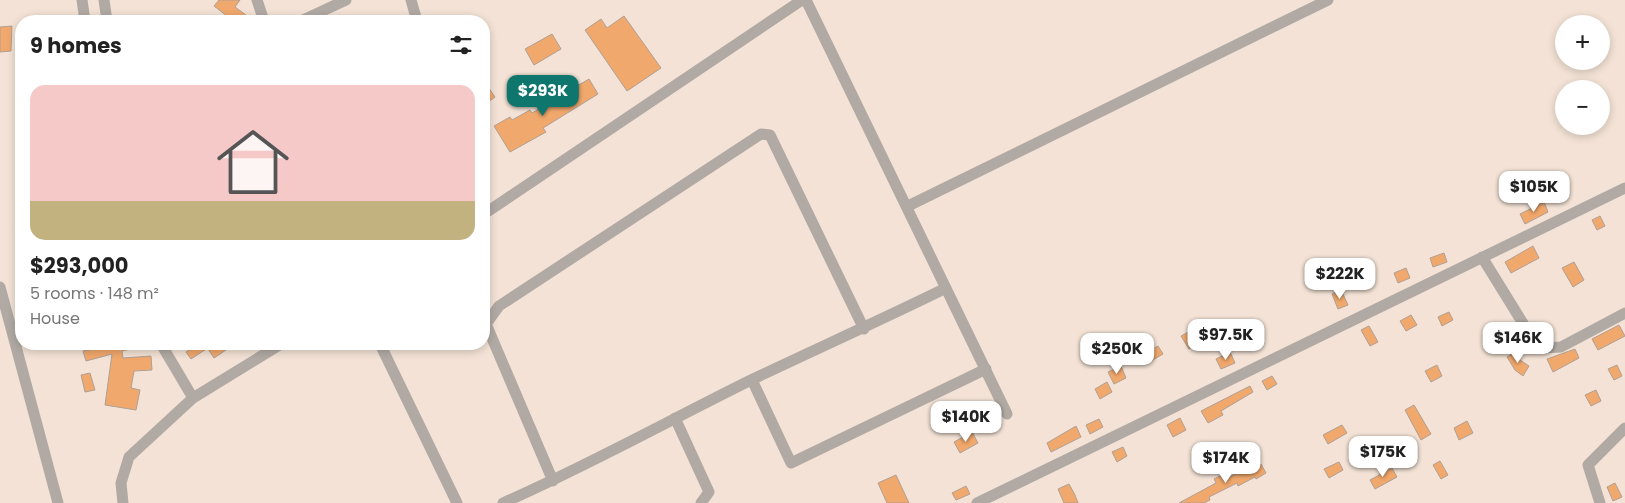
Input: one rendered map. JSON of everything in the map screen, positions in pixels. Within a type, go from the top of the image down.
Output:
[{"type":"street","points":[[82,0],[85,15]]},
{"type":"street","points":[[104,0],[106,15]]},
{"type":"street","points":[[257,0],[262,15]]},
{"type":"street","points":[[314,15],[346,0]]},
{"type":"street","points":[[411,0],[415,15]]},
{"type":"street","points":[[490,210],[802,0]]},
{"type":"street","points":[[806,0],[908,206],[1007,414]]},
{"type":"street","points":[[908,206],[1328,0]]},
{"type":"street","points":[[490,318],[499,306],[761,134],[770,135],[864,329]]},
{"type":"street","points":[[977,503],[1625,188]]},
{"type":"street","points":[[1482,256],[1532,338],[1543,348],[1561,347],[1625,313]]},
{"type":"street","points":[[0,287],[15,343]]},
{"type":"street","points":[[503,503],[553,481],[752,380],[864,329],[946,288]]},
{"type":"street","points":[[490,333],[553,481]]},
{"type":"street","points":[[17,350],[58,503]]},
{"type":"street","points":[[165,350],[193,398]]},
{"type":"street","points":[[123,503],[121,483],[129,457],[193,398],[271,350]]},
{"type":"street","points":[[383,350],[457,503]]},
{"type":"street","points":[[752,380],[791,463],[986,370]]},
{"type":"street","points":[[675,418],[709,492],[701,503]]},
{"type":"street","points":[[1600,503],[1588,465],[1625,428]]},
{"type":"building","points":[[219,0],[240,0],[235,7],[246,15],[226,15],[214,6]]},
{"type":"building","points":[[624,16],[661,68],[627,91],[585,30],[601,19],[607,28]]},
{"type":"building","points":[[12,26],[11,51],[0,52],[0,27]]},
{"type":"building","points":[[552,34],[561,49],[534,65],[525,49]]},
{"type":"building","points":[[589,79],[598,94],[543,128],[546,132],[510,152],[494,126],[510,117],[512,120],[530,110],[532,113]]},
{"type":"building","points":[[490,90],[495,97],[490,101]]},
{"type":"building","points":[[1544,202],[1548,212],[1525,224],[1520,214]]},
{"type":"building","points":[[1600,216],[1605,226],[1597,230],[1592,220]]},
{"type":"building","points":[[1533,246],[1539,258],[1511,273],[1505,262]]},
{"type":"building","points":[[1444,253],[1447,262],[1433,267],[1430,258]]},
{"type":"building","points":[[1574,262],[1584,280],[1573,287],[1562,268]]},
{"type":"building","points":[[1406,268],[1410,278],[1398,283],[1394,273]]},
{"type":"building","points":[[1341,290],[1348,305],[1338,309],[1332,294]]},
{"type":"building","points":[[1449,312],[1453,320],[1442,326],[1438,317]]},
{"type":"building","points":[[1411,315],[1417,325],[1406,331],[1400,321]]},
{"type":"building","points":[[1619,325],[1625,336],[1598,350],[1592,339]]},
{"type":"building","points":[[1369,326],[1378,342],[1370,346],[1361,330]]},
{"type":"building","points":[[1194,329],[1201,342],[1189,349],[1181,336]]},
{"type":"building","points":[[1158,346],[1163,354],[1151,361],[1146,353]]},
{"type":"building","points":[[1575,349],[1579,358],[1553,372],[1547,359]]},
{"type":"building","points":[[126,350],[122,351],[123,358],[151,356],[152,370],[134,371],[131,388],[140,390],[136,410],[105,405],[112,354],[86,361],[83,351]]},
{"type":"building","points":[[189,350],[205,350],[191,359],[186,352]]},
{"type":"building","points":[[209,350],[226,350],[214,358]]},
{"type":"building","points":[[1230,352],[1235,363],[1221,369],[1216,359]]},
{"type":"building","points":[[1515,352],[1520,360],[1529,366],[1523,376],[1515,370],[1507,357]]},
{"type":"building","points":[[1437,365],[1442,376],[1431,382],[1425,371]]},
{"type":"building","points":[[1617,365],[1622,376],[1614,380],[1608,369]]},
{"type":"building","points":[[1121,366],[1126,378],[1114,384],[1108,372]]},
{"type":"building","points":[[90,373],[95,390],[85,392],[81,375]]},
{"type":"building","points":[[1272,376],[1277,384],[1267,390],[1262,381]]},
{"type":"building","points":[[1107,382],[1112,392],[1100,399],[1095,389]]},
{"type":"building","points":[[1250,386],[1253,392],[1221,411],[1223,415],[1208,423],[1201,411]]},
{"type":"building","points":[[1596,390],[1601,401],[1591,406],[1585,395]]},
{"type":"building","points":[[1414,405],[1431,434],[1421,440],[1405,410]]},
{"type":"building","points":[[1180,418],[1186,430],[1173,437],[1167,425]]},
{"type":"building","points":[[1099,419],[1103,427],[1090,434],[1086,425]]},
{"type":"building","points":[[1467,421],[1473,433],[1459,440],[1454,428]]},
{"type":"building","points":[[1342,425],[1347,433],[1328,444],[1323,435]]},
{"type":"building","points":[[1076,426],[1081,437],[1051,452],[1047,443]]},
{"type":"building","points":[[972,432],[978,443],[960,453],[954,442]]},
{"type":"building","points":[[1123,447],[1127,456],[1117,462],[1112,452]]},
{"type":"building","points":[[1440,461],[1448,475],[1441,479],[1433,465]]},
{"type":"building","points":[[1339,462],[1343,470],[1329,478],[1324,469]]},
{"type":"building","points":[[1261,464],[1266,473],[1256,479],[1255,477],[1238,486],[1237,483],[1209,497],[1210,500],[1204,503],[1179,503],[1216,483],[1214,479],[1228,472],[1230,477],[1247,468],[1249,471]]},
{"type":"building","points":[[1392,468],[1397,477],[1375,489],[1370,480]]},
{"type":"building","points":[[896,475],[909,503],[887,503],[878,483]]},
{"type":"building","points":[[1615,483],[1622,497],[1613,501],[1607,487]]},
{"type":"building","points":[[1069,484],[1078,503],[1064,503],[1058,489]]},
{"type":"building","points":[[966,486],[970,494],[956,500],[952,493]]}]
